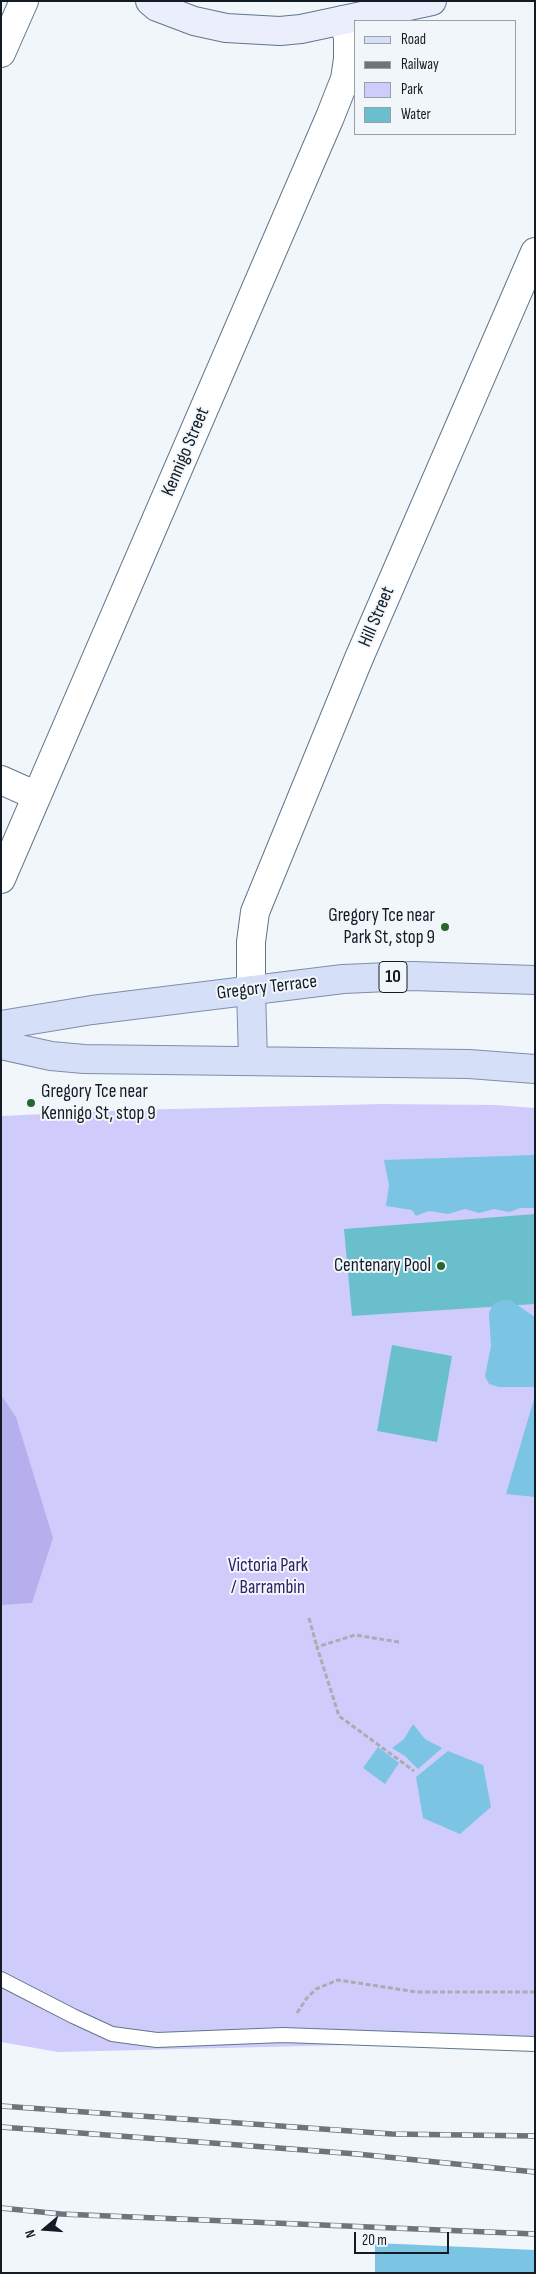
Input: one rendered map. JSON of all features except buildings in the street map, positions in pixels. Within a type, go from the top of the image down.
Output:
[{"type":"main road","points":[[150,1],[157,7],[194,21],[254,31],[301,29],[432,1]]},
{"type":"main road","name":"Gregory Terrace","points":[[1,1025],[92,1010],[343,979],[412,976],[535,980]]},
{"type":"main road","points":[[251,990],[253,1060]]},
{"type":"main road","points":[[1,1045],[51,1056],[84,1059],[469,1064],[535,1069]]},
{"type":"street","points":[[1,53],[24,1]]},
{"type":"street","name":"Kennigo Street","points":[[1,880],[330,118],[345,79],[348,59],[348,37],[343,20]]},
{"type":"street","name":"Hill Street","points":[[251,990],[250,942],[255,912],[360,658],[535,252]]},
{"type":"street","points":[[1,780],[37,796]]},
{"type":"lane","points":[[1,1979],[112,2034],[157,2040],[284,2035],[535,2044]]},
{"type":"path","points":[[309,1618],[339,1716],[414,1771]]},
{"type":"path","points":[[317,1647],[355,1635],[399,1642]]},
{"type":"path","points":[[284,2035],[311,1994],[316,1989],[338,1980],[417,1992],[535,1992]]},
{"type":"green space","name":"Victoria Park / Barrambin","points":[[382,1104],[496,1105],[535,1108],[535,2037],[470,2042],[58,2052],[1,2042],[1,1116],[130,1110]]},
{"type":"shaded area","points":[[1,1395],[16,1417],[53,1538],[32,1603],[1,1605]]},
{"type":"water","name":"Centenary Pool","points":[[535,1214],[535,1304],[352,1316],[344,1229]]},
{"type":"water","points":[[392,1345],[452,1356],[437,1442],[377,1431]]},
{"type":"railway","points":[[1,2106],[392,2134],[535,2136]]},
{"type":"railway","points":[[1,2127],[357,2154],[535,2172]]},
{"type":"railway","points":[[1,2208],[61,2214],[535,2234]]},
{"type":"place","name":"Gregory Tce near Park St, stop 9","points":[[445,927]]},
{"type":"place","name":"Gregory Tce near Kennigo St, stop 9","points":[[31,1103]]},
{"type":"place","name":"Centenary Pool","points":[[441,1266]]}]
